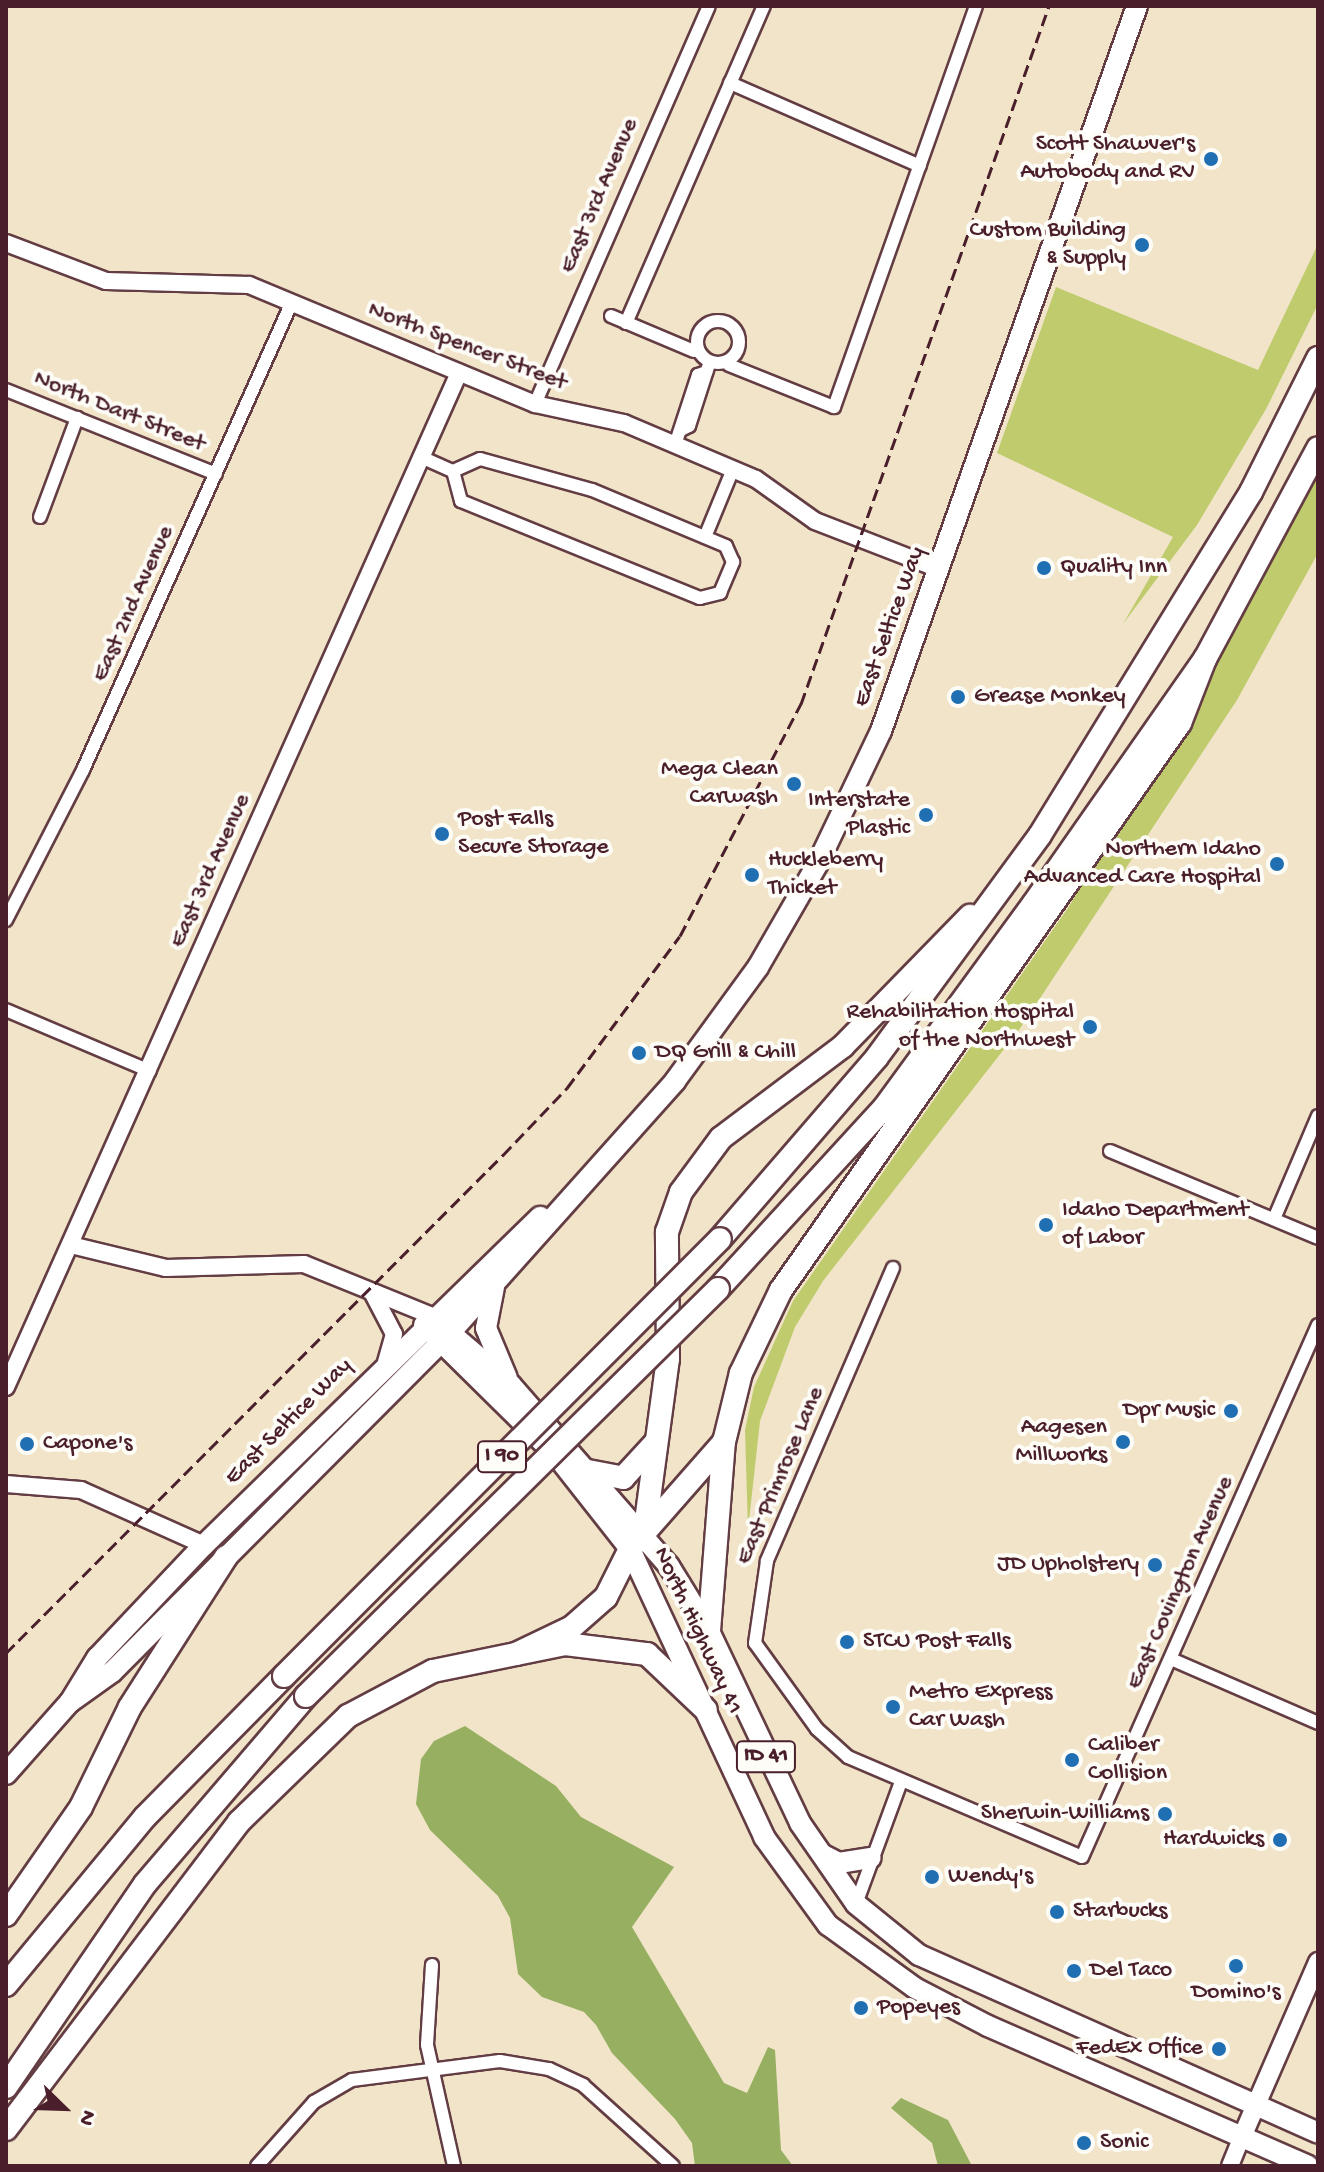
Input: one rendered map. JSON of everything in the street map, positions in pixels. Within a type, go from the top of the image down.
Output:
[{"type":"highway","name":"I 90","points":[[6,1985],[145,1817],[720,1239],[877,1057],[1040,835],[1251,492],[1318,358]]},
{"type":"highway","name":"I 90","points":[[6,2087],[145,1884],[306,1696],[718,1289],[884,1108],[1205,659],[1318,448]]},
{"type":"highway","points":[[709,1631],[724,1442],[741,1373],[781,1290],[1180,723],[1205,659]]},
{"type":"highway","points":[[637,1543],[660,1433],[667,1232],[695,1168],[721,1138],[881,1011],[1040,835]]},
{"type":"highway","points":[[588,1471],[623,1478],[638,1469],[660,1433]]},
{"type":"highway","points":[[516,1654],[572,1627],[606,1597],[637,1543],[724,1442]]},
{"type":"highway","points":[[6,1915],[81,1807],[130,1707],[226,1557]]},
{"type":"highway","points":[[6,2129],[239,1822],[348,1716],[433,1671],[565,1644],[647,1654],[706,1710]]},
{"type":"main road","name":"East Seltice Way","points":[[70,1702],[112,1672],[495,1284],[565,1197],[701,1049],[777,936],[881,731],[1137,6]]},
{"type":"main road","name":"East Seltice Way","points":[[6,1774],[70,1702],[97,1658],[204,1545],[428,1320],[565,1197]]},
{"type":"main road","points":[[495,1284],[486,1328],[511,1385]]},
{"type":"main road","points":[[428,1320],[445,1337]]},
{"type":"main road","name":"North Highway 41","points":[[445,1337],[470,1375],[556,1455],[637,1543],[709,1631],[760,1746],[823,1855],[856,1904],[919,1955],[1318,2133]]},
{"type":"main road","name":"North Highway 41","points":[[445,1337],[511,1385],[588,1471],[637,1543],[706,1710],[784,1872],[837,1932],[915,1988],[1308,2166]]},
{"type":"main road","points":[[405,1378],[431,1364],[470,1375]]},
{"type":"main road","points":[[204,1545],[226,1557],[231,1536],[291,1474],[339,1409]]},
{"type":"main road","points":[[823,1855],[839,1863],[871,1858]]},
{"type":"main road","points":[[837,1932],[850,1930],[900,1963],[919,1955]]},
{"type":"main road","points":[[1242,2137],[1318,1962]]},
{"type":"street","name":"East 3rd Avenue","points":[[535,404],[709,6]]},
{"type":"street","points":[[626,323],[764,6]]},
{"type":"street","points":[[611,316],[834,407],[976,6]]},
{"type":"street","points":[[730,83],[920,166]]},
{"type":"street","name":"North Spencer Street","points":[[6,243],[106,281],[225,280],[292,302],[535,404],[614,419],[678,437],[815,521],[939,569]]},
{"type":"street","name":"East 2nd Avenue","points":[[6,920],[88,760],[292,302]]},
{"type":"street","points":[[694,351],[702,330],[728,321],[738,337],[729,365]]},
{"type":"street","points":[[678,437],[689,426],[712,358]]},
{"type":"street","name":"East 3rd Avenue","points":[[6,1387],[75,1246],[459,373]]},
{"type":"street","name":"North Dart Street","points":[[6,390],[216,474]]},
{"type":"street","points":[[40,517],[77,418]]},
{"type":"street","points":[[421,457],[453,471],[480,459],[592,490],[705,537],[734,558],[720,593],[706,599],[461,501],[453,471]]},
{"type":"street","points":[[705,537],[733,469]]},
{"type":"street","points":[[6,1010],[150,1071]]},
{"type":"street","points":[[1274,1219],[1318,1116]]},
{"type":"street","points":[[1110,1151],[1318,1238]]},
{"type":"street","points":[[75,1246],[166,1268],[304,1264],[372,1292],[428,1320]]},
{"type":"street","name":"East Primrose Lane","points":[[893,1268],[767,1561],[753,1633],[763,1661],[826,1740],[901,1782],[1082,1857]]},
{"type":"street","points":[[372,1292],[393,1327],[386,1362]]},
{"type":"street","name":"East Covington Avenue","points":[[1082,1857],[1318,1325]]},
{"type":"street","points":[[6,1484],[81,1490],[204,1545]]},
{"type":"street","points":[[1171,1659],[1318,1723]]},
{"type":"street","points":[[856,1904],[901,1782]]},
{"type":"street","points":[[432,1965],[426,2015],[431,2067],[454,2166]]},
{"type":"street","points":[[257,2166],[332,2089],[431,2067],[500,2061],[558,2072],[597,2095],[673,2166]]},
{"type":"street","points":[[1230,2166],[1242,2137]]},
{"type":"green space","points":[[1318,244],[1318,304],[1266,409],[1197,525],[1123,624],[1173,537],[997,453],[1056,287],[1258,370]]},
{"type":"green space","points":[[1318,474],[1318,553],[1237,700],[1019,1030],[823,1281],[795,1327],[760,1421],[748,1530],[745,1430],[754,1387],[793,1301],[1068,908],[1240,621]]},
{"type":"green space","points":[[465,1726],[556,1786],[581,1817],[674,1867],[632,1927],[724,2083],[747,2093],[768,2047],[775,2050],[781,2150],[793,2166],[695,2166],[692,2143],[675,2119],[612,2053],[596,2025],[584,2012],[542,1997],[518,1974],[510,1918],[498,1896],[430,1830],[416,1804],[421,1759],[434,1741]]},
{"type":"green space","points":[[901,2098],[948,2120],[972,2166],[938,2166],[932,2143],[891,2108]]},
{"type":"railway","points":[[6,1653],[567,1088],[680,936],[801,704],[1049,6]]},
{"type":"place","name":"Scott Shawver's Autobody and RV","points":[[1211,159]]},
{"type":"place","name":"Custom Building & Supply","points":[[1142,245]]},
{"type":"place","name":"Quality Inn","points":[[1044,568]]},
{"type":"place","name":"Grease Monkey","points":[[958,697]]},
{"type":"place","name":"Mega Clean Carwash","points":[[794,784]]},
{"type":"place","name":"Interstate Plastic","points":[[926,815]]},
{"type":"place","name":"Post Falls Secure Storage","points":[[442,834]]},
{"type":"place","name":"Northern Idaho Advanced Care Hospital","points":[[1277,864]]},
{"type":"place","name":"Huckleberry Thicket","points":[[752,875]]},
{"type":"place","name":"Rehabilitation Hospital of the Northwest","points":[[1090,1027]]},
{"type":"place","name":"DQ Grill & Chill","points":[[639,1053]]},
{"type":"place","name":"Idaho Department of Labor","points":[[1046,1225]]},
{"type":"place","name":"Dpr Music","points":[[1231,1411]]},
{"type":"place","name":"Aagesen Millworks","points":[[1123,1442]]},
{"type":"place","name":"Capone's","points":[[27,1444]]},
{"type":"place","name":"JD Upholstery","points":[[1155,1565]]},
{"type":"place","name":"STCU Post Falls","points":[[847,1642]]},
{"type":"place","name":"Metro Express Car Wash","points":[[893,1707]]},
{"type":"place","name":"Caliber Collision","points":[[1072,1760]]},
{"type":"place","name":"Sherwin-Williams","points":[[1165,1814]]},
{"type":"place","name":"Hardwicks","points":[[1280,1840]]},
{"type":"place","name":"Wendy's","points":[[932,1877]]},
{"type":"place","name":"Starbucks","points":[[1057,1912]]},
{"type":"place","name":"Domino's","points":[[1236,1966]]},
{"type":"place","name":"Del Taco","points":[[1074,1971]]},
{"type":"place","name":"Popeyes","points":[[861,2008]]},
{"type":"place","name":"FedEx Office","points":[[1219,2049]]},
{"type":"place","name":"Sonic","points":[[1084,2143]]}]
